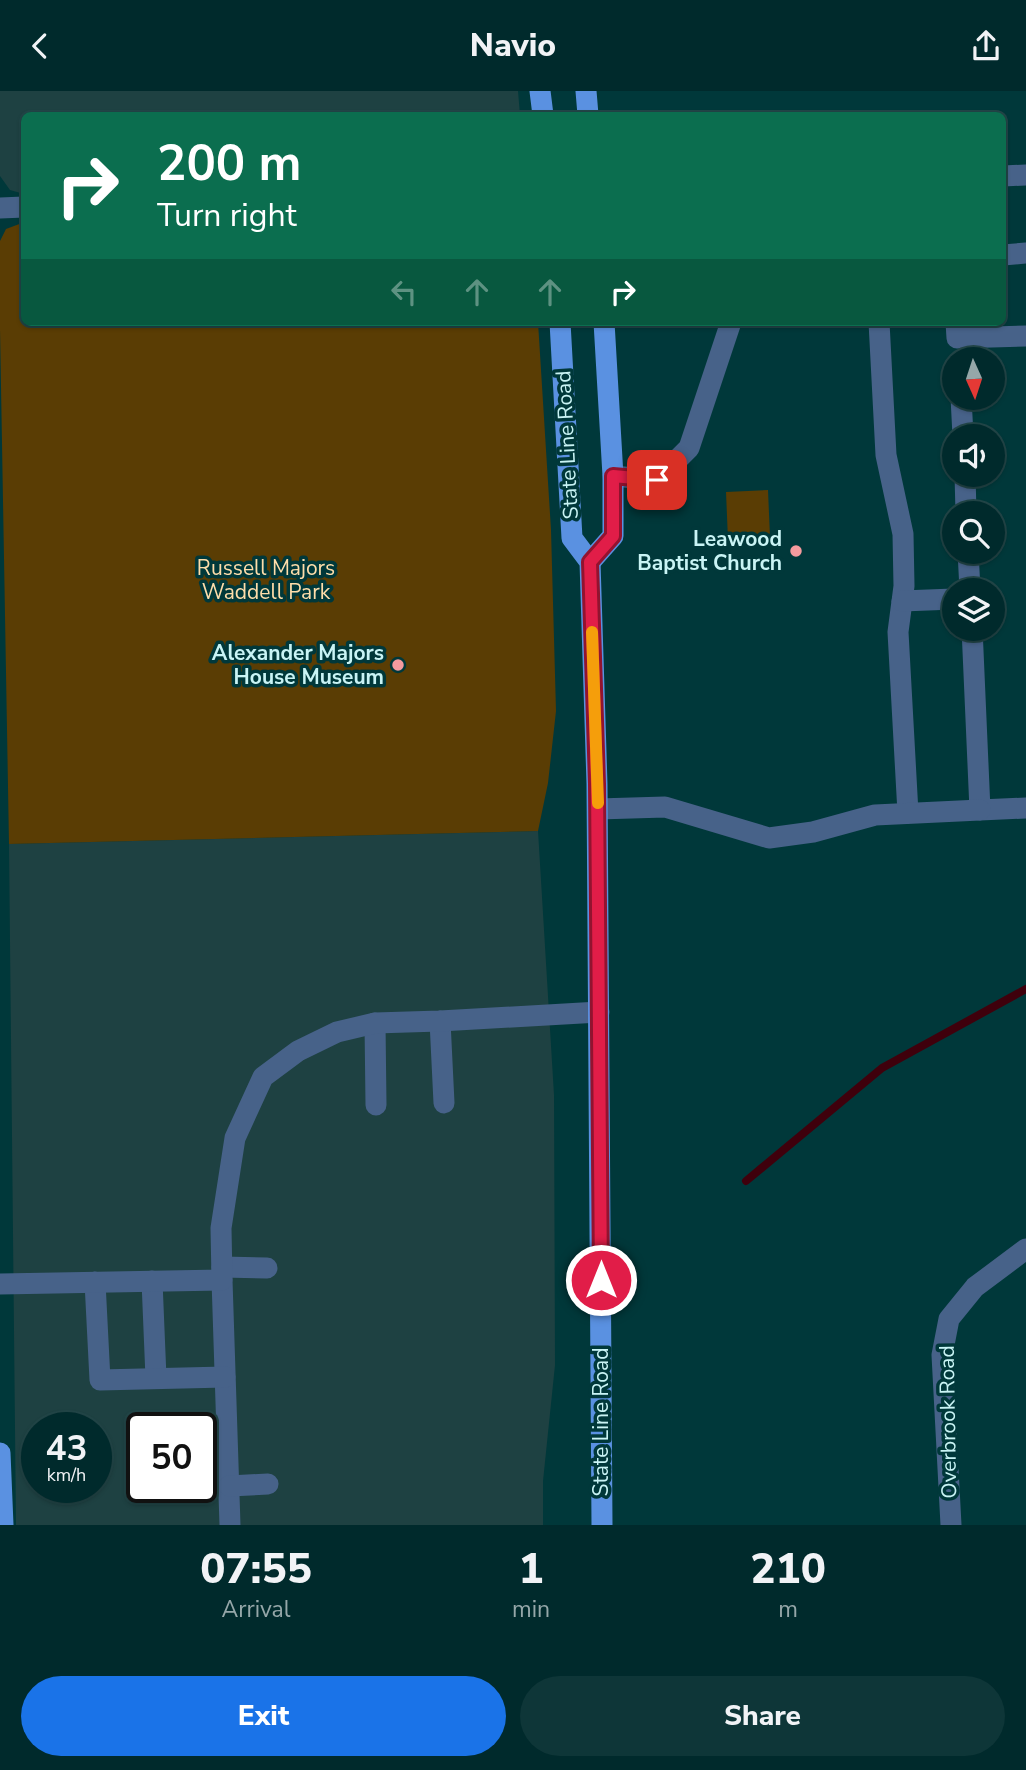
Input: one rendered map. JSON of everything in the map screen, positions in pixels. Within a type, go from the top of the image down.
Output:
[{"type":"main road","points":[[540,91],[542,112]]},
{"type":"main road","points":[[586,91],[589,112]]},
{"type":"main road","name":"State Line Road","points":[[560,326],[572,538],[590,562],[598,809],[602,1525]]},
{"type":"main road","name":"State Line Road","points":[[590,562],[613,536],[613,476],[604,326]]},
{"type":"main road","points":[[0,1453],[3,1525]]},
{"type":"street","points":[[1006,176],[1026,175]]},
{"type":"street","points":[[0,208],[21,207]]},
{"type":"street","points":[[1006,255],[1026,253]]},
{"type":"street","points":[[613,476],[657,480],[689,448],[730,326]]},
{"type":"street","points":[[879,326],[886,455],[903,534],[904,586],[898,632],[908,813]]},
{"type":"street","points":[[958,340],[1026,336]]},
{"type":"street","points":[[902,601],[942,599]]},
{"type":"street","points":[[973,641],[980,810]]},
{"type":"street","points":[[598,809],[665,807],[769,838],[813,832],[875,815],[1026,808]]},
{"type":"street","points":[[230,1525],[221,1229],[235,1138],[263,1077],[298,1051],[337,1032],[375,1023],[599,1011]]},
{"type":"street","points":[[440,1021],[444,1103]]},
{"type":"street","points":[[375,1023],[376,1105]]},
{"type":"street","name":"Overbrook Road","points":[[951,1525],[942,1355],[949,1319],[975,1287],[1026,1249]]},
{"type":"street","points":[[0,1285],[152,1281],[267,1268]]},
{"type":"street","points":[[152,1281],[156,1378]]},
{"type":"street","points":[[95,1282],[100,1380],[225,1377]]},
{"type":"street","points":[[229,1486],[268,1484]]},
{"type":"shaded area","points":[[0,91],[518,91],[520,112],[21,112],[21,193],[10,190],[0,176]]},
{"type":"shaded area","points":[[538,831],[554,1095],[555,1365],[543,1481],[543,1525],[16,1525],[9,844]]},
{"type":"green space","name":"Russell Majors Waddell Park","points":[[21,223],[21,326],[538,326],[551,530],[556,711],[548,783],[538,831],[9,844],[0,329],[0,241],[6,229]]},
{"type":"green space","points":[[768,490],[770,537],[764,538],[760,535],[728,540],[726,492]]},
{"type":"waterway","points":[[746,1181],[882,1068],[1026,989]]},
{"type":"slow traffic","points":[[592,632],[598,803]]},
{"type":"place","name":"Leawood Baptist Church","points":[[796,551]]},
{"type":"place","name":"Alexander Majors House Museum","points":[[398,665]]},
{"type":"route","points":[[601,1280],[597,784],[590,562],[613,536],[613,476],[657,480]]}]
